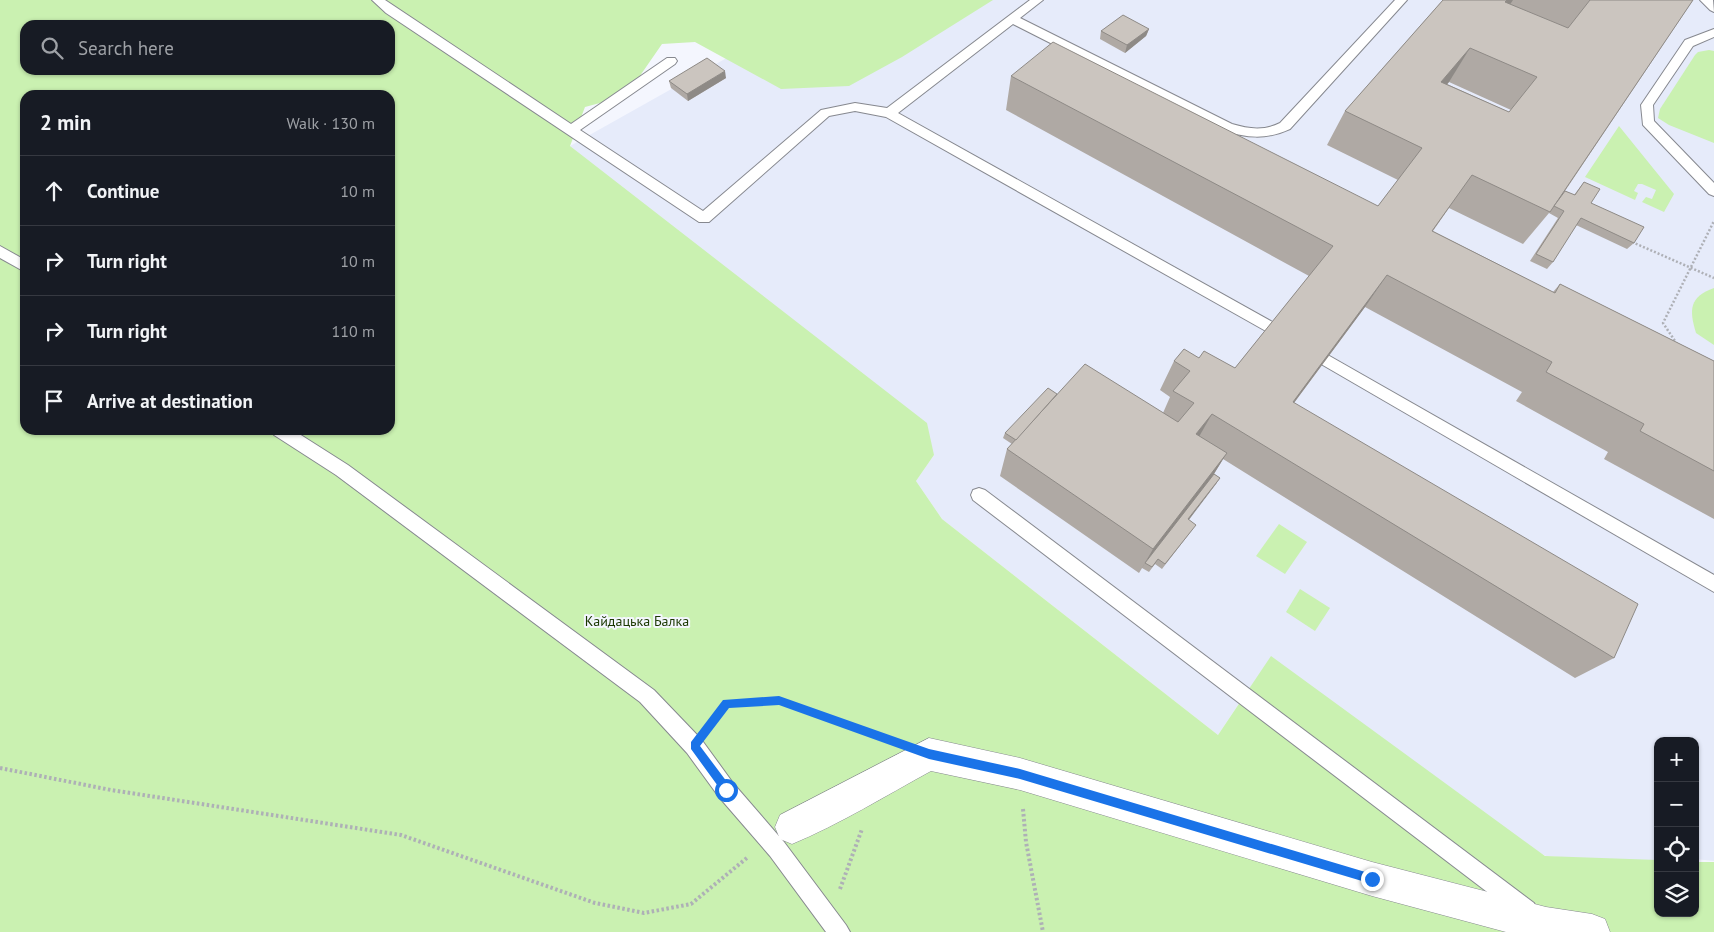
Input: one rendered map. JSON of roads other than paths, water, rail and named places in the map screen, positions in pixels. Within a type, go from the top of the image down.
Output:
[{"type":"street","points":[[781,833],[880,782],[929,754],[1020,774],[1372,879],[1546,924],[1592,932]]},
{"type":"lane","points":[[378,0],[390,10],[704,218],[825,113],[855,107],[890,113],[1273,329]]},
{"type":"lane","points":[[890,113],[1036,0]]},
{"type":"lane","points":[[1012,19],[1226,127],[1257,134],[1273,133],[1285,126],[1401,0]]},
{"type":"lane","points":[[1706,0],[1714,8]]},
{"type":"lane","points":[[1714,33],[1689,43],[1646,104],[1648,122],[1714,191]]},
{"type":"lane","points":[[570,130],[671,61]]},
{"type":"lane","points":[[0,251],[20,264]]},
{"type":"lane","points":[[1326,360],[1714,584]]},
{"type":"lane","points":[[288,435],[342,470],[647,696],[694,746],[726,790],[781,833],[834,924]]},
{"type":"lane","points":[[978,495],[1546,924]]},
{"type":"park label","name":"Кайдацька Балка","points":[[637,621]]}]
